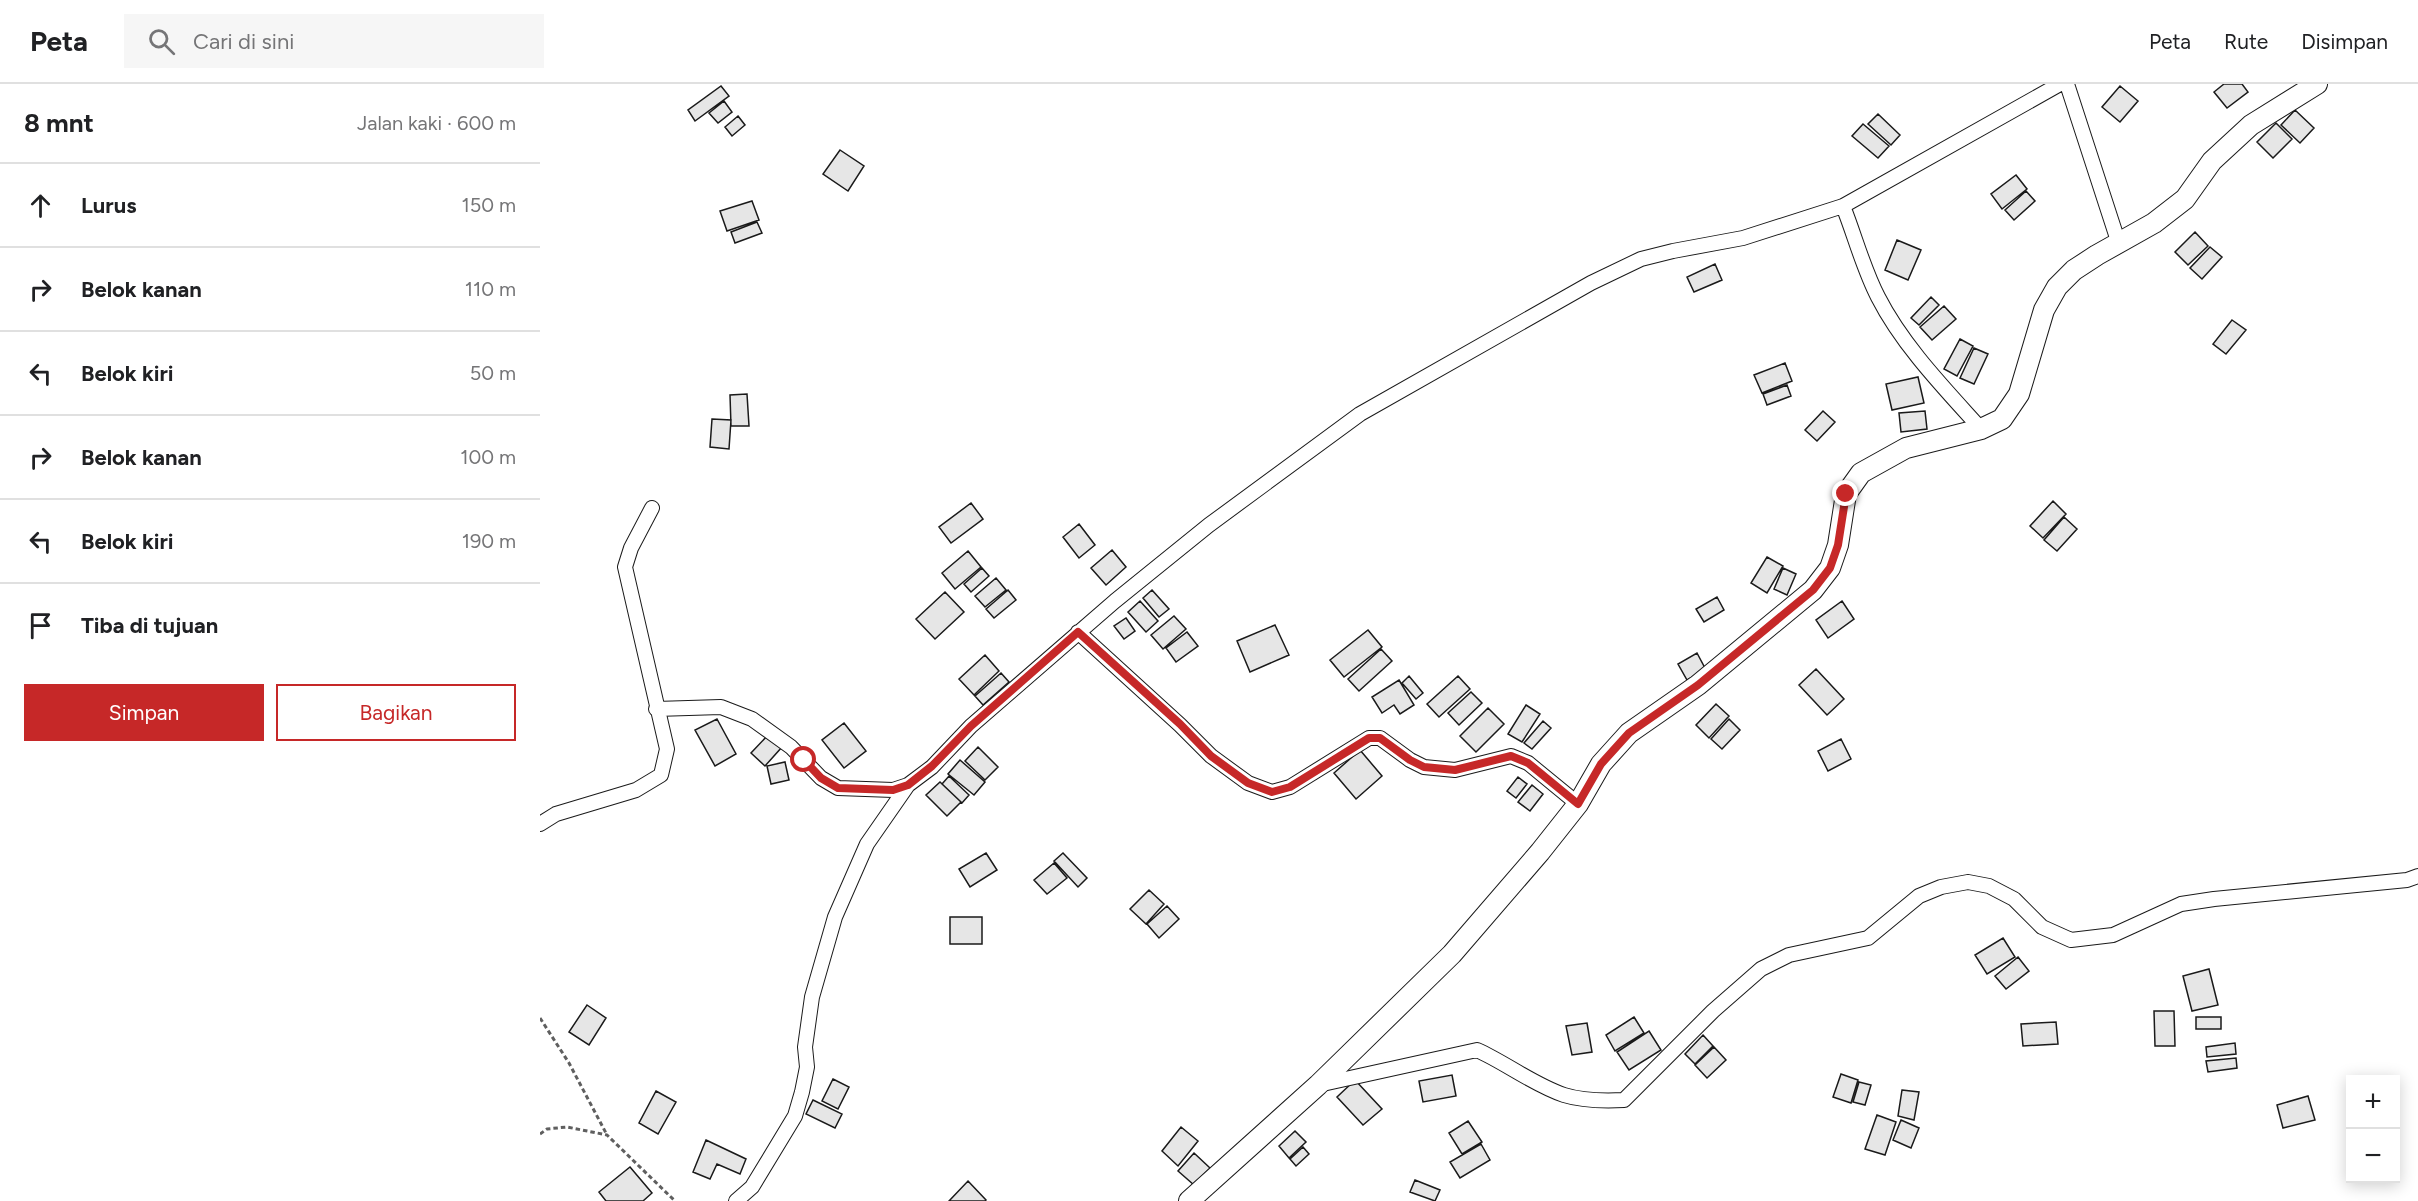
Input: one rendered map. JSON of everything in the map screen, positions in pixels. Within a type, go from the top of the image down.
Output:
[{"type":"street","points":[[736,1201],[752,1187],[795,1116],[807,1067],[806,1047],[812,998],[835,917],[867,844],[908,785],[932,766],[971,726],[1078,632],[1209,525],[1360,414],[1591,283],[1641,259],[1743,238],[1844,206],[2060,84]]},
{"type":"street","points":[[2067,84],[2119,244]]},
{"type":"street","points":[[1189,1201],[1318,1086],[1452,954],[1540,852],[1578,804],[1601,764],[1629,733],[1698,685],[1813,590],[1830,568],[1838,545],[1846,494],[1861,473],[1906,448],[1981,429],[2002,419],[2019,394],[2044,310],[2056,287],[2074,270],[2154,223],[2186,199],[2212,161],[2251,125],[2317,84]]},
{"type":"street","points":[[1844,206],[1864,266],[1879,299],[1914,350],[1981,429]]},
{"type":"street","points":[[540,824],[556,814],[636,790],[661,775],[667,749],[625,567],[631,548],[652,508]]},
{"type":"street","points":[[1078,632],[1180,724],[1211,756],[1248,783],[1272,792],[1290,787],[1369,738],[1380,738],[1410,760],[1424,767],[1455,770],[1511,756],[1528,763],[1578,804]]},
{"type":"street","points":[[656,709],[722,707],[752,719],[791,747],[821,778],[838,788],[893,790],[908,785]]},
{"type":"street","points":[[1318,1086],[1477,1050],[1564,1095],[1599,1101],[1624,1100],[1713,1011],[1761,969],[1789,955],[1868,938],[1919,896],[1950,885],[1968,882],[1989,886],[2014,900],[2042,927],[2071,940],[2113,935],[2181,904],[2407,880],[2418,876]]},
{"type":"path","points":[[540,1018],[569,1063],[607,1135],[675,1201]]},
{"type":"path","points":[[540,1134],[547,1129],[567,1127],[607,1135]]},
{"type":"building","points":[[2224,84],[2242,84],[2248,92],[2227,108],[2214,92]]},
{"type":"building","points":[[721,86],[729,96],[695,121],[688,110]]},
{"type":"building","points":[[2120,86],[2138,101],[2120,122],[2102,107]]},
{"type":"building","points":[[724,101],[732,112],[718,123],[709,113]]},
{"type":"building","points":[[2295,110],[2314,128],[2300,143],[2281,125]]},
{"type":"building","points":[[1878,114],[1900,135],[1891,145],[1868,124]]},
{"type":"building","points":[[738,116],[745,125],[732,136],[725,127]]},
{"type":"building","points":[[2276,123],[2292,139],[2273,158],[2257,142]]},
{"type":"building","points":[[1863,124],[1889,146],[1878,158],[1852,136]]},
{"type":"building","points":[[840,150],[864,166],[848,191],[823,174]]},
{"type":"building","points":[[2016,175],[2027,189],[2002,209],[1991,194]]},
{"type":"building","points":[[2026,191],[2035,201],[2014,220],[2005,210]]},
{"type":"building","points":[[752,201],[759,220],[727,231],[720,211]]},
{"type":"building","points":[[757,222],[762,233],[735,243],[731,232]]},
{"type":"building","points":[[2195,232],[2208,246],[2188,265],[2175,252]]},
{"type":"building","points":[[1897,240],[1921,250],[1908,280],[1885,270]]},
{"type":"building","points":[[2210,247],[2222,257],[2202,279],[2190,268]]},
{"type":"building","points":[[1715,264],[1722,280],[1694,292],[1687,277]]},
{"type":"building","points":[[1931,297],[1939,305],[1919,325],[1911,318]]},
{"type":"building","points":[[1944,306],[1956,319],[1932,340],[1920,327]]},
{"type":"building","points":[[2232,320],[2246,330],[2226,354],[2213,344]]},
{"type":"building","points":[[1960,339],[1973,346],[1957,376],[1944,369]]},
{"type":"building","points":[[1974,348],[1988,354],[1974,384],[1960,378]]},
{"type":"building","points":[[1785,363],[1792,381],[1762,393],[1754,375]]},
{"type":"building","points":[[1918,377],[1924,403],[1892,410],[1886,384]]},
{"type":"building","points":[[1787,385],[1791,396],[1767,405],[1763,394]]},
{"type":"building","points":[[747,394],[749,426],[731,426],[730,395]]},
{"type":"building","points":[[1823,411],[1835,422],[1817,441],[1805,430]]},
{"type":"building","points":[[1925,411],[1927,429],[1901,432],[1899,413]]},
{"type":"building","points":[[712,419],[731,420],[729,449],[710,447]]},
{"type":"building","points":[[2053,501],[2066,514],[2043,538],[2030,526]]},
{"type":"building","points":[[971,503],[983,519],[951,543],[939,527]]},
{"type":"building","points":[[2064,517],[2077,529],[2057,551],[2044,540]]},
{"type":"building","points":[[1079,524],[1095,545],[1079,558],[1063,537]]},
{"type":"building","points":[[1112,550],[1126,567],[1106,585],[1091,568]]},
{"type":"building","points":[[968,551],[981,567],[955,589],[942,573]]},
{"type":"building","points":[[1767,557],[1783,566],[1767,593],[1751,583]]},
{"type":"building","points":[[982,568],[989,576],[971,592],[964,584]]},
{"type":"building","points":[[1783,568],[1796,574],[1787,595],[1774,589]]},
{"type":"building","points":[[996,578],[1006,590],[985,607],[975,596]]},
{"type":"building","points":[[1008,590],[1016,600],[994,618],[986,609]]},
{"type":"building","points":[[1152,590],[1169,609],[1159,617],[1143,598]]},
{"type":"building","points":[[945,592],[964,612],[935,639],[916,619]]},
{"type":"building","points":[[1717,597],[1724,610],[1704,622],[1696,609]]},
{"type":"building","points":[[1140,601],[1158,621],[1146,632],[1128,612]]},
{"type":"building","points":[[1842,601],[1854,619],[1828,638],[1816,620]]},
{"type":"building","points":[[1174,616],[1186,629],[1163,649],[1151,635]]},
{"type":"building","points":[[1126,618],[1135,631],[1124,639],[1114,626]]},
{"type":"building","points":[[1275,625],[1289,655],[1250,672],[1237,641]]},
{"type":"building","points":[[1368,630],[1382,647],[1344,677],[1330,660]]},
{"type":"building","points":[[1187,632],[1198,646],[1176,662],[1166,648]]},
{"type":"building","points":[[1381,649],[1392,661],[1359,691],[1348,679]]},
{"type":"building","points":[[1697,653],[1706,670],[1687,680],[1678,664]]},
{"type":"building","points":[[985,655],[999,671],[974,695],[959,679]]},
{"type":"building","points":[[1816,669],[1844,699],[1827,715],[1799,685]]},
{"type":"building","points":[[1001,673],[1009,682],[983,705],[975,696]]},
{"type":"building","points":[[1409,676],[1423,693],[1416,699],[1402,683]]},
{"type":"building","points":[[1458,676],[1470,689],[1439,717],[1427,704]]},
{"type":"building","points":[[1399,680],[1414,705],[1400,714],[1394,705],[1382,713],[1372,697]]},
{"type":"building","points":[[1471,692],[1482,703],[1459,725],[1448,713]]},
{"type":"building","points":[[1716,704],[1729,716],[1709,738],[1696,725]]},
{"type":"building","points":[[1526,705],[1540,714],[1522,742],[1508,734]]},
{"type":"building","points":[[1488,708],[1504,724],[1476,752],[1460,736]]},
{"type":"building","points":[[717,719],[736,754],[715,766],[695,730]]},
{"type":"building","points":[[1729,719],[1740,730],[1722,749],[1711,739]]},
{"type":"building","points":[[1543,721],[1551,728],[1532,749],[1524,743]]},
{"type":"building","points":[[844,723],[866,751],[844,768],[822,740]]},
{"type":"building","points":[[768,735],[782,747],[765,766],[751,753]]},
{"type":"building","points":[[1841,739],[1851,759],[1828,771],[1818,751]]},
{"type":"building","points":[[978,747],[998,767],[985,780],[965,761]]},
{"type":"building","points":[[1360,750],[1382,776],[1356,799],[1334,773]]},
{"type":"building","points":[[960,760],[985,782],[974,795],[948,774]]},
{"type":"building","points":[[785,762],[789,780],[771,784],[767,766]]},
{"type":"building","points":[[949,776],[969,795],[962,803],[942,784]]},
{"type":"building","points":[[1518,777],[1527,784],[1516,798],[1507,791]]},
{"type":"building","points":[[940,782],[961,802],[947,816],[926,795]]},
{"type":"building","points":[[1532,785],[1543,794],[1530,811],[1518,802]]},
{"type":"building","points":[[986,853],[997,870],[970,887],[959,869]]},
{"type":"building","points":[[1063,853],[1087,878],[1078,887],[1054,861]]},
{"type":"building","points":[[1054,863],[1067,878],[1047,894],[1034,880]]},
{"type":"building","points":[[1149,890],[1164,904],[1146,924],[1130,909]]},
{"type":"building","points":[[1167,906],[1179,919],[1159,938],[1147,924]]},
{"type":"building","points":[[950,917],[982,917],[982,944],[950,944]]},
{"type":"building","points":[[2003,938],[2015,957],[1987,974],[1975,955]]},
{"type":"building","points":[[2018,957],[2029,971],[2006,989],[1995,976]]},
{"type":"building","points":[[2209,969],[2218,1005],[2192,1011],[2183,976]]},
{"type":"building","points":[[587,1005],[606,1018],[589,1045],[569,1032]]},
{"type":"building","points":[[2154,1011],[2174,1011],[2175,1046],[2155,1046]]},
{"type":"building","points":[[1634,1017],[1644,1033],[1615,1051],[1606,1035]]},
{"type":"building","points":[[2196,1017],[2221,1017],[2221,1029],[2196,1029]]},
{"type":"building","points":[[2056,1022],[2058,1044],[2023,1046],[2021,1024]]},
{"type":"building","points":[[1587,1023],[1592,1052],[1572,1055],[1566,1026]]},
{"type":"building","points":[[1649,1031],[1661,1050],[1629,1070],[1617,1052]]},
{"type":"building","points":[[1703,1035],[1713,1046],[1695,1064],[1685,1054]]},
{"type":"building","points":[[2235,1043],[2236,1054],[2207,1057],[2206,1047]]},
{"type":"building","points":[[1714,1047],[1726,1060],[1707,1078],[1695,1065]]},
{"type":"building","points":[[2236,1058],[2237,1068],[2208,1072],[2206,1061]]},
{"type":"building","points":[[1841,1074],[1858,1080],[1851,1103],[1833,1097]]},
{"type":"building","points":[[1452,1075],[1456,1096],[1423,1102],[1419,1081]]},
{"type":"building","points":[[833,1079],[849,1087],[838,1109],[822,1101]]},
{"type":"building","points":[[1355,1080],[1382,1109],[1363,1125],[1337,1097]]},
{"type":"building","points":[[1859,1082],[1871,1085],[1865,1105],[1853,1102]]},
{"type":"building","points":[[1902,1090],[1919,1092],[1914,1120],[1898,1116]]},
{"type":"building","points":[[656,1091],[676,1102],[658,1134],[639,1123]]},
{"type":"building","points":[[2308,1096],[2315,1120],[2283,1128],[2277,1105]]},
{"type":"building","points":[[813,1100],[842,1114],[835,1128],[806,1114]]},
{"type":"building","points":[[1877,1115],[1896,1122],[1885,1155],[1865,1149]]},
{"type":"building","points":[[1901,1120],[1919,1128],[1911,1148],[1893,1140]]},
{"type":"building","points":[[1468,1121],[1482,1142],[1462,1154],[1449,1133]]},
{"type":"building","points":[[1181,1127],[1198,1141],[1178,1166],[1162,1151]]},
{"type":"building","points":[[1295,1131],[1306,1142],[1289,1158],[1279,1146]]},
{"type":"building","points":[[706,1140],[746,1159],[740,1174],[717,1164],[710,1179],[693,1172]]},
{"type":"building","points":[[1481,1144],[1490,1160],[1460,1178],[1450,1162]]},
{"type":"building","points":[[1303,1147],[1309,1154],[1296,1166],[1290,1159]]},
{"type":"building","points":[[1194,1153],[1210,1168],[1194,1185],[1178,1171]]},
{"type":"building","points":[[630,1167],[652,1193],[643,1201],[606,1201],[599,1192]]},
{"type":"building","points":[[1415,1180],[1440,1190],[1435,1201],[1410,1192]]},
{"type":"building","points":[[968,1181],[986,1200],[949,1201]]},
{"type":"route","points":[[804,760],[821,778],[838,788],[893,790],[908,785],[932,766],[971,726],[1078,632],[1180,724],[1211,756],[1248,783],[1272,792],[1290,787],[1369,738],[1380,738],[1410,760],[1424,767],[1455,770],[1487,760],[1511,756],[1528,763],[1578,804],[1601,764],[1629,733],[1698,685],[1813,590],[1830,568],[1838,545],[1846,494]]}]
